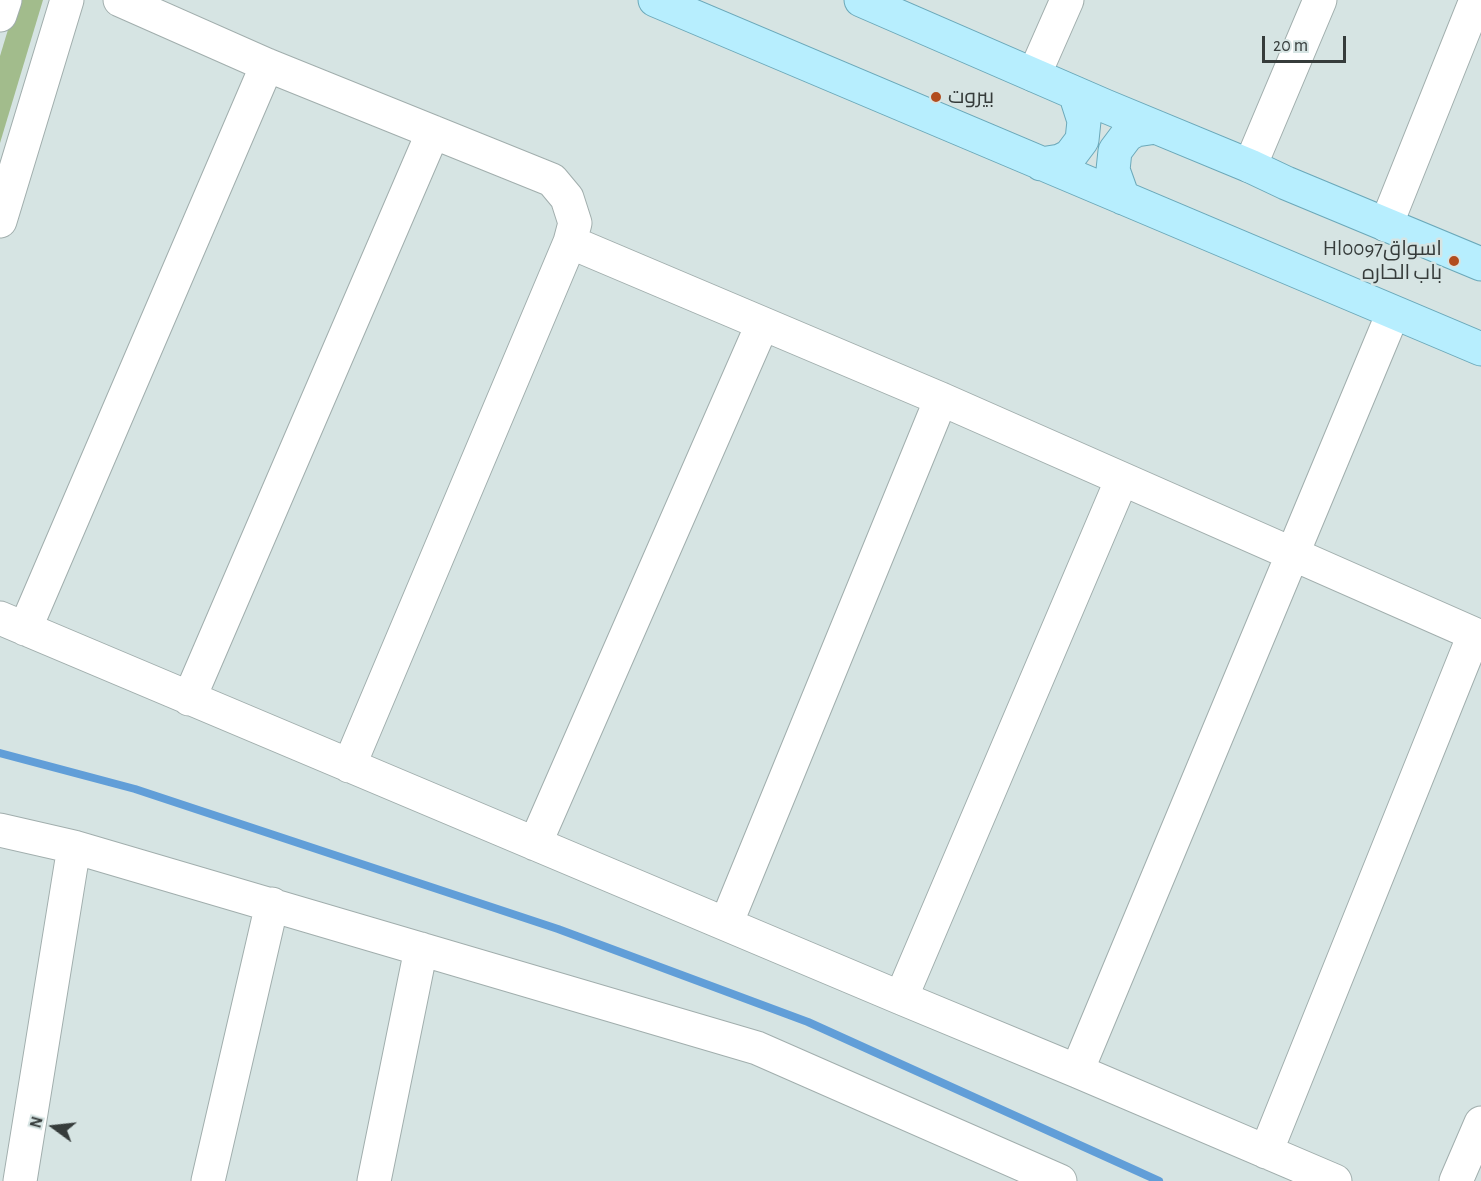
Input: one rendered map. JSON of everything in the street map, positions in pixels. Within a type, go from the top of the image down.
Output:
[{"type":"main road","points":[[655,0],[1481,349]]},
{"type":"main road","points":[[861,0],[1481,264]]},
{"type":"main road","points":[[1041,164],[1060,161],[1070,156],[1082,140],[1084,121],[1075,93]]},
{"type":"main road","points":[[1123,198],[1113,170],[1115,151],[1127,135],[1136,130],[1156,127]]},
{"type":"street","points":[[0,15],[4,0]]},
{"type":"street","points":[[0,221],[67,0]]},
{"type":"street","points":[[120,0],[267,65],[552,180],[567,198],[575,223],[570,242],[349,766]]},
{"type":"street","points":[[1034,75],[1067,0]]},
{"type":"street","points":[[1250,166],[1320,0]]},
{"type":"street","points":[[1386,225],[1476,0]]},
{"type":"street","points":[[267,65],[12,624],[1335,1181]]},
{"type":"street","points":[[189,699],[434,132]]},
{"type":"street","points":[[570,242],[941,399],[1478,636],[1266,1152]]},
{"type":"street","points":[[1077,1071],[1393,313]]},
{"type":"street","points":[[535,844],[762,325]]},
{"type":"street","points":[[726,924],[941,399]]},
{"type":"street","points":[[901,998],[1122,479]]},
{"type":"street","points":[[0,830],[74,847],[272,904],[757,1048],[1060,1181]]},
{"type":"street","points":[[20,1181],[74,847]]},
{"type":"street","points":[[208,1181],[272,904]]},
{"type":"street","points":[[374,1181],[421,949]]},
{"type":"street","points":[[1456,1181],[1481,1123]]},
{"type":"green space","points":[[17,0],[43,0],[0,143],[0,56]]},
{"type":"waterway","points":[[0,753],[135,789],[558,929],[808,1022],[1159,1181]]},
{"type":"place","name":"بيروت","points":[[936,97]]},
{"type":"place","name":"Hl0097اسواق باب الحاره","points":[[1454,261]]}]
